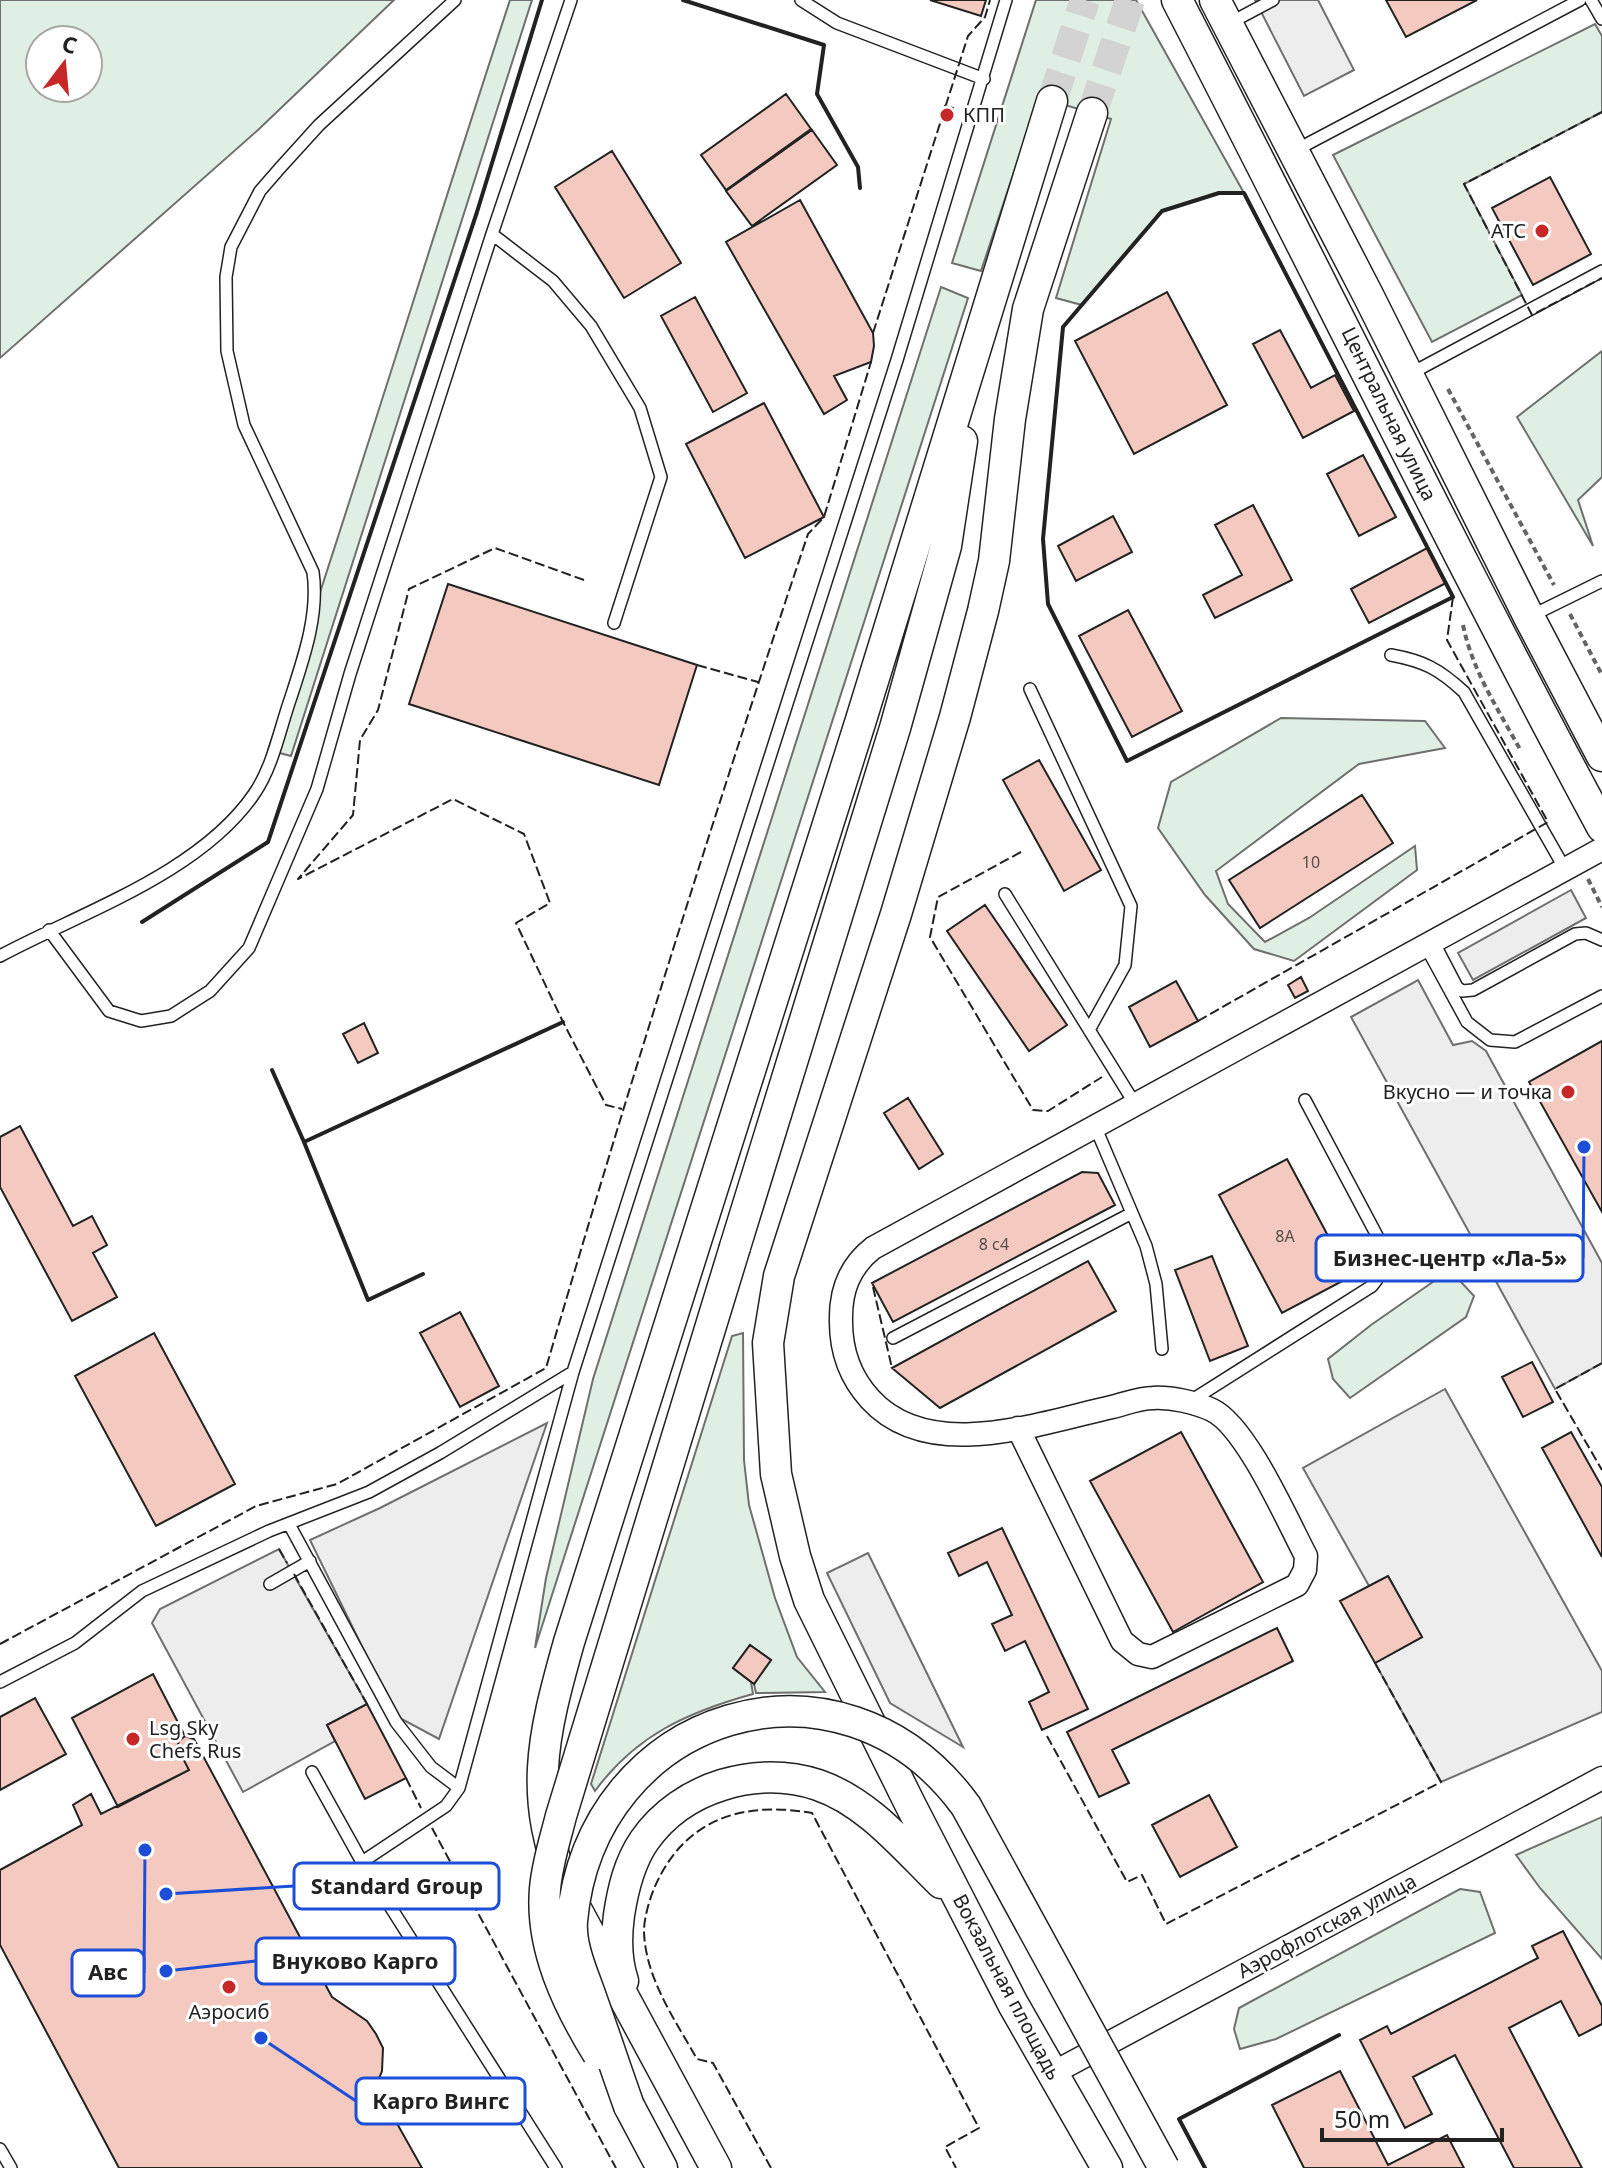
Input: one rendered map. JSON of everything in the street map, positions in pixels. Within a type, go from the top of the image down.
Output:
[{"type":"main road","name":"Центральная улица","points":[[1177,0],[1492,621],[1602,827]]},
{"type":"main road","name":"Центральная улица","points":[[1221,12],[1293,151],[1420,369],[1529,617],[1602,756]]},
{"type":"main road","points":[[716,2168],[568,1894],[553,1860],[541,1783],[545,1742],[554,1694],[569,1642],[851,753],[1052,101]]},
{"type":"main road","name":"Вокзальная площадь","points":[[1092,113],[1028,309],[1012,405],[994,561],[979,627],[896,914],[779,1276],[768,1343],[776,1474],[802,1580],[819,1624],[1013,2004],[1107,2168]]},
{"type":"main road","points":[[662,2168],[577,2020],[564,1990],[547,1934],[546,1875],[561,1816],[895,728],[946,546],[979,337]]},
{"type":"main road","points":[[629,2106],[578,1958],[572,1925],[580,1874],[603,1818],[644,1768],[678,1742],[699,1731],[719,1723],[761,1714],[829,1716],[863,1724],[890,1738],[935,1771],[961,1798],[1164,2168]]},
{"type":"main road","points":[[651,2050],[619,1969],[617,1929],[623,1890],[644,1840],[679,1808],[712,1788],[733,1781],[772,1777],[803,1781],[835,1792],[866,1811],[959,1900]]},
{"type":"street","points":[[1018,1428],[1122,1641],[1138,1654],[1152,1657],[1297,1585],[1305,1570],[1306,1556],[1241,1435],[1215,1411],[1189,1402],[1153,1398],[979,1434],[918,1429],[887,1415],[861,1388],[843,1352],[840,1311],[843,1293],[857,1261],[873,1248],[1602,849]]},
{"type":"street","name":"Аэрофлотская улица","points":[[1053,2073],[1602,1778]]},
{"type":"lane","points":[[0,956],[158,878],[219,834],[255,794],[301,662],[316,592],[313,572],[244,425],[227,351],[226,277],[231,247],[260,191],[280,168],[319,125],[455,0]]},
{"type":"lane","points":[[49,930],[109,1011],[141,1021],[171,1016],[210,991],[249,948],[317,789],[350,674],[571,0]]},
{"type":"lane","points":[[801,0],[837,23],[984,79]]},
{"type":"lane","points":[[362,1862],[446,1806],[459,1788],[573,1372],[897,360],[1006,0]]},
{"type":"lane","points":[[1221,12],[1273,0]]},
{"type":"lane","points":[[1293,151],[1580,0]]},
{"type":"lane","points":[[1591,0],[1602,19]]},
{"type":"lane","points":[[492,234],[553,281],[591,326],[640,408],[661,477],[614,623]]},
{"type":"lane","points":[[1420,369],[1602,271]]},
{"type":"lane","points":[[1529,617],[1602,581]]},
{"type":"lane","points":[[1391,655],[1417,659],[1442,671],[1464,692],[1565,869]]},
{"type":"lane","points":[[1030,689],[1131,906],[1125,965],[1089,1030]]},
{"type":"lane","points":[[1005,894],[1135,1104]]},
{"type":"lane","points":[[1429,943],[1462,991],[1473,990],[1575,934],[1586,933],[1602,940]]},
{"type":"lane","points":[[1429,943],[1467,1022],[1490,1040],[1515,1042],[1602,996]]},
{"type":"lane","points":[[1189,1402],[1372,1286],[1381,1275],[1385,1261],[1383,1247],[1305,1100]]},
{"type":"lane","points":[[1095,1126],[1146,1246],[1156,1284],[1162,1349]]},
{"type":"lane","points":[[893,1338],[1132,1213]]},
{"type":"lane","points":[[0,1682],[75,1643],[142,1591],[289,1524],[369,1492],[573,1372]]},
{"type":"lane","points":[[289,1524],[396,1722],[431,1767],[459,1788]]},
{"type":"lane","points":[[270,1584],[310,1561]]},
{"type":"lane","points":[[312,1772],[362,1862],[556,2168]]},
{"type":"lane","points":[[0,2149],[11,2168]]},
{"type":"path","points":[[1420,369],[1563,600],[1602,675]]},
{"type":"green space","points":[[0,0],[394,0],[258,130],[0,358]]},
{"type":"green space","points":[[510,0],[532,0],[291,756],[268,750],[330,563]]},
{"type":"green space","points":[[1036,0],[1136,0],[1244,193],[1219,193],[1162,211],[1082,305],[1056,298],[1111,119],[1039,97],[981,271],[952,263]]},
{"type":"green space","points":[[1595,24],[1602,36],[1602,112],[1464,184],[1522,295],[1432,342],[1333,155]]},
{"type":"green space","points":[[941,287],[968,298],[535,1648],[546,1578],[593,1379]]},
{"type":"green space","points":[[1602,351],[1602,477],[1578,500],[1593,546],[1517,417]]},
{"type":"green space","points":[[1281,718],[1425,721],[1445,748],[1359,764],[1216,871],[1228,904],[1265,942],[1309,918],[1415,846],[1417,870],[1294,961],[1254,949],[1205,895],[1158,828],[1171,782]]},
{"type":"green space","points":[[1450,1270],[1474,1296],[1466,1317],[1350,1398],[1333,1379],[1328,1359]]},
{"type":"green space","points":[[743,1333],[744,1460],[749,1505],[775,1598],[797,1657],[825,1692],[756,1693],[754,1684],[771,1660],[750,1645],[733,1668],[751,1682],[753,1694],[707,1709],[665,1728],[628,1755],[595,1791],[591,1784],[732,1336]]},
{"type":"green space","points":[[1602,1817],[1602,1959],[1540,1888],[1516,1855]]},
{"type":"green space","points":[[1460,1889],[1480,1892],[1495,1933],[1276,2039],[1240,2049],[1234,2029],[1239,2008]]},
{"type":"shaded area","points":[[1255,0],[1318,0],[1354,70],[1304,96]]},
{"type":"shaded area","points":[[1571,890],[1586,918],[1473,980],[1458,953]]},
{"type":"shaded area","points":[[1418,980],[1453,1045],[1472,1041],[1486,1051],[1602,1263],[1602,1363],[1555,1389],[1351,1017]]},
{"type":"shaded area","points":[[1445,1389],[1602,1671],[1602,1712],[1441,1782],[1375,1663],[1422,1637],[1388,1576],[1369,1586],[1303,1468]]},
{"type":"shaded area","points":[[547,1423],[439,1739],[396,1716],[310,1540]]},
{"type":"shaded area","points":[[279,1549],[367,1704],[327,1725],[335,1741],[243,1792],[152,1623],[160,1609]]},
{"type":"shaded area","points":[[868,1553],[963,1747],[890,1703],[827,1573]]},
{"type":"building","points":[[930,0],[986,0],[981,16]]},
{"type":"building","points":[[1386,0],[1477,0],[1406,37]]},
{"type":"building","points":[[786,94],[811,129],[726,190],[701,155]]},
{"type":"building","name":"КПП","points":[[945,106],[953,108],[948,123],[941,121]]},
{"type":"building","points":[[812,130],[837,165],[752,226],[726,191]]},
{"type":"building","points":[[612,151],[681,263],[624,298],[555,187]]},
{"type":"building","name":"АТС","points":[[1550,177],[1591,254],[1533,285],[1492,208]]},
{"type":"building","points":[[800,200],[873,333],[871,362],[834,376],[847,400],[824,414],[726,242]]},
{"type":"building","points":[[1167,292],[1227,405],[1134,454],[1075,341]]},
{"type":"building","points":[[695,297],[747,393],[713,412],[661,316]]},
{"type":"building","points":[[1280,330],[1311,388],[1335,375],[1354,411],[1303,438],[1253,344]]},
{"type":"building","points":[[764,403],[824,517],[745,558],[686,444]]},
{"type":"building","points":[[1363,455],[1396,517],[1359,536],[1327,474]]},
{"type":"building","points":[[1253,505],[1292,580],[1215,618],[1203,595],[1242,575],[1215,525]]},
{"type":"building","points":[[1113,516],[1132,552],[1076,581],[1058,546]]},
{"type":"building","points":[[1427,548],[1446,583],[1369,623],[1351,589]]},
{"type":"building","points":[[448,584],[697,665],[659,785],[409,704]]},
{"type":"building","points":[[1128,610],[1182,711],[1132,737],[1079,636]]},
{"type":"building","points":[[1039,760],[1101,870],[1064,891],[1003,780]]},
{"type":"building","points":[[1362,795],[1393,843],[1260,928],[1229,880]]},
{"type":"building","points":[[985,905],[1067,1025],[1029,1051],[947,931]]},
{"type":"building","points":[[1301,977],[1308,991],[1295,998],[1288,985]]},
{"type":"building","points":[[1176,981],[1198,1021],[1150,1047],[1129,1007]]},
{"type":"building","points":[[364,1023],[378,1053],[358,1063],[343,1034]]},
{"type":"building","points":[[1602,1041],[1602,1212],[1529,1082]]},
{"type":"building","points":[[908,1098],[943,1154],[919,1169],[884,1113]]},
{"type":"building","points":[[20,1126],[73,1226],[92,1216],[107,1245],[93,1253],[117,1297],[72,1321],[0,1187],[0,1137]]},
{"type":"building","points":[[1287,1159],[1350,1277],[1282,1313],[1219,1195]]},
{"type":"building","points":[[1082,1172],[1098,1173],[1115,1205],[893,1322],[872,1283]]},
{"type":"building","points":[[1212,1256],[1248,1346],[1210,1361],[1175,1270]]},
{"type":"building","points":[[1088,1261],[1116,1311],[940,1408],[892,1368]]},
{"type":"building","points":[[460,1312],[499,1386],[460,1407],[420,1333]]},
{"type":"building","points":[[154,1333],[235,1484],[156,1526],[75,1376]]},
{"type":"building","points":[[1532,1362],[1553,1402],[1523,1417],[1502,1377]]},
{"type":"building","points":[[1181,1432],[1263,1582],[1173,1632],[1090,1481]]},
{"type":"building","points":[[1571,1432],[1602,1487],[1602,1557],[1542,1448]]},
{"type":"building","points":[[1002,1528],[1088,1709],[1042,1730],[1029,1702],[1049,1692],[1025,1641],[1005,1651],[992,1624],[1012,1615],[987,1562],[959,1576],[948,1553]]},
{"type":"building","points":[[1388,1576],[1422,1637],[1375,1663],[1340,1601]]},
{"type":"building","points":[[1277,1628],[1293,1661],[1112,1750],[1129,1783],[1099,1797],[1067,1732]]},
{"type":"building","points":[[750,1645],[771,1660],[754,1684],[733,1668]]},
{"type":"building","points":[[153,1674],[185,1736],[177,1747],[189,1770],[118,1807],[72,1718]]},
{"type":"building","points":[[35,1698],[66,1754],[0,1790],[0,1717]]},
{"type":"building","points":[[367,1704],[406,1778],[365,1799],[327,1725]]},
{"type":"building","points":[[185,1736],[194,1739],[332,1997],[367,2021],[376,2034],[383,2048],[382,2071],[376,2086],[422,2168],[119,2168],[0,1945],[0,1870],[82,1825],[73,1805],[91,1794],[101,1814],[189,1770],[177,1747]]},
{"type":"building","points":[[1209,1795],[1237,1847],[1180,1877],[1152,1825]]},
{"type":"building","points":[[1563,1931],[1602,2006],[1602,2024],[1579,2036],[1561,2001],[1509,2028],[1582,2168],[1514,2168],[1455,2055],[1413,2077],[1432,2114],[1405,2128],[1360,2040],[1387,2026],[1391,2034],[1538,1958],[1532,1946]]},
{"type":"building","points":[[1340,2071],[1388,2165],[1447,2135],[1464,2168],[1304,2168],[1272,2105]]},
{"type":"tunnel","points":[[1052,101],[1085,0]]},
{"type":"tunnel","points":[[1092,113],[1130,0]]},
{"type":"fence","points":[[873,333],[968,36],[985,17],[990,0]]},
{"type":"fence","points":[[1602,112],[1464,184],[1532,315],[1602,278]]},
{"type":"fence","points":[[0,1644],[256,1506],[337,1484],[546,1368],[640,1054],[739,742],[808,534],[824,517],[871,362]]},
{"type":"fence","points":[[584,580],[495,548],[409,589],[378,710],[360,740],[353,815],[298,879],[453,799],[524,834],[550,903],[516,923],[606,1105],[622,1109]]},
{"type":"fence","points":[[1198,1021],[1548,822],[1447,640],[1453,597]]},
{"type":"fence","points":[[697,665],[758,682]]},
{"type":"fence","points":[[1021,852],[938,897],[930,937],[1033,1110],[1048,1111],[1102,1077]]},
{"type":"fence","points":[[873,1287],[892,1368]]},
{"type":"fence","points":[[1602,1363],[1555,1389],[1602,1470]]},
{"type":"fence","points":[[279,1549],[287,1563]]},
{"type":"fence","points":[[294,1574],[367,1704]]},
{"type":"fence","points":[[1047,1736],[1127,1882],[1142,1875],[1166,1924],[1441,1782],[1375,1663]]},
{"type":"fence","points":[[406,1778],[421,1808]]},
{"type":"fence","points":[[771,2168],[713,2063],[697,2059],[671,2013],[649,1964],[644,1929],[647,1909],[657,1882],[673,1855],[688,1839],[724,1818],[766,1810],[812,1813],[979,2128],[945,2147],[956,2168]]},
{"type":"fence","points":[[432,1828],[616,2168]]},
{"type":"wall","points":[[142,922],[268,842],[477,212],[542,0]]},
{"type":"wall","points":[[683,0],[824,45],[817,94],[858,167],[860,188]]},
{"type":"wall","points":[[1219,193],[1244,193],[1453,597],[1127,761],[1048,604],[1043,539],[1063,327],[1162,211],[1219,193]]},
{"type":"wall","points":[[304,1142],[563,1022]]},
{"type":"wall","points":[[272,1070],[368,1300],[423,1274]]},
{"type":"wall","points":[[1205,2168],[1179,2119],[1339,2035]]},
{"type":"place","name":"КПП","points":[[947,115]]},
{"type":"place","name":"АТС","points":[[1542,231]]},
{"type":"place","name":"Вкусно — и точка","points":[[1568,1092]]},
{"type":"place","name":"Бизнес-центр «Ла-5»","points":[[1584,1147]]},
{"type":"place","name":"Lsg Sky Chefs Rus","points":[[133,1739]]},
{"type":"place","name":"Авс","points":[[145,1850]]},
{"type":"place","name":"Standard Group","points":[[166,1894]]},
{"type":"place","name":"Внуково Карго","points":[[166,1971]]},
{"type":"place","name":"Аэросиб","points":[[229,1987]]},
{"type":"place","name":"Карго Вингс","points":[[261,2038]]}]
